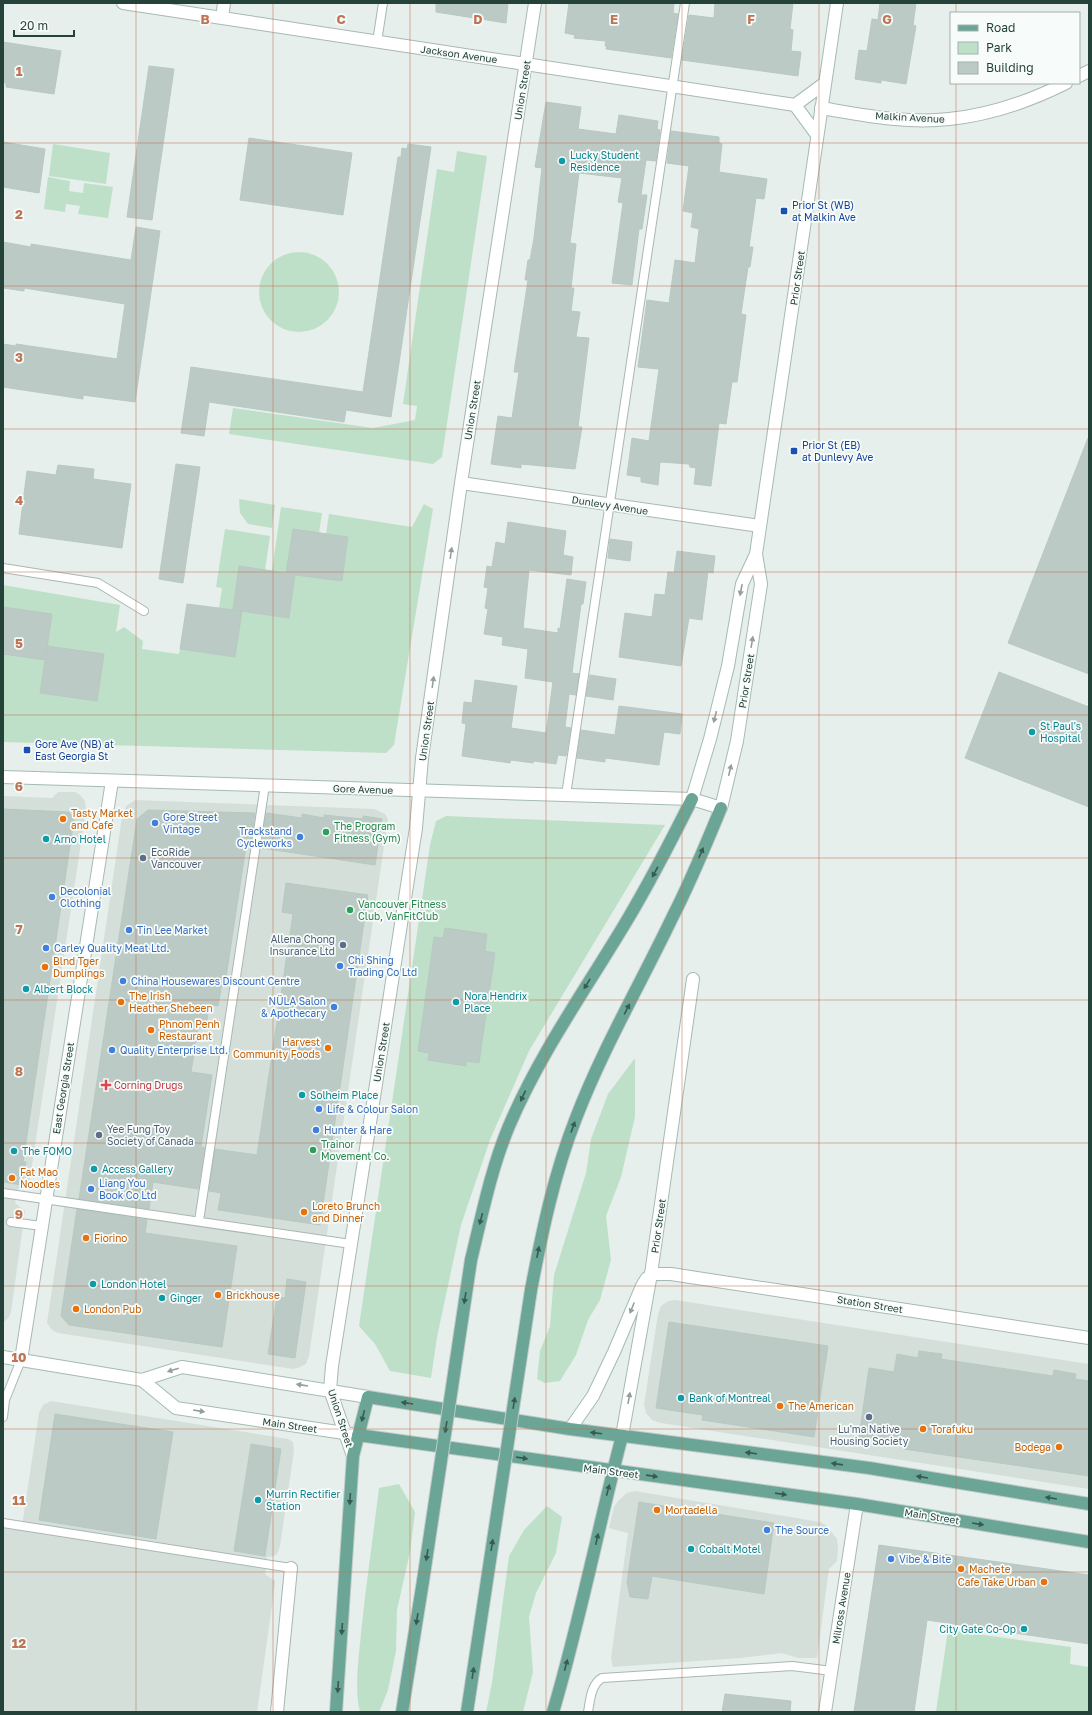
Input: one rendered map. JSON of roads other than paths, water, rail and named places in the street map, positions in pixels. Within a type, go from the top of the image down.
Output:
[{"type":"main road","points":[[402,1712],[471,1260],[488,1189],[509,1127],[532,1078],[561,1026],[648,884],[692,799]]},
{"type":"main road","points":[[467,1712],[531,1290],[544,1219],[558,1169],[576,1118],[600,1064],[674,914],[721,808]]},
{"type":"main road","points":[[336,1712],[353,1458],[368,1397],[570,1429],[870,1468],[1089,1504]]},
{"type":"main road","name":"Main Street","points":[[358,1435],[857,1504],[1089,1542]]},
{"type":"main road","name":"Prior Street","points":[[555,1707],[582,1603],[622,1436]]},
{"type":"street","name":"Jackson Avenue","points":[[123,3],[795,105]]},
{"type":"street","points":[[222,18],[224,3]]},
{"type":"street","name":"Union Street","points":[[353,1458],[330,1390],[332,1366],[416,828],[419,790],[461,483],[535,3]]},
{"type":"street","name":"Prior Street","points":[[692,799],[710,739],[728,666],[742,584],[756,554],[837,3]]},
{"type":"street","points":[[1080,76],[1089,71]]},
{"type":"street","points":[[817,135],[795,105],[825,83]]},
{"type":"street","name":"Malkin Avenue","points":[[821,108],[896,119],[948,120],[999,109],[1031,99],[1064,84]]},
{"type":"street","name":"Dunlevy Avenue","points":[[461,483],[609,506],[760,526]]},
{"type":"street","name":"Prior Street","points":[[721,808],[737,740],[761,584],[756,554]]},
{"type":"street","name":"Gore Avenue","points":[[3,777],[692,799],[721,808]]},
{"type":"street","name":"East Georgia Street","points":[[21,1360],[112,781]]},
{"type":"street","name":"Prior Street","points":[[622,1436],[651,1274],[693,979]]},
{"type":"street","points":[[570,1429],[593,1396],[614,1352],[642,1286],[651,1274]]},
{"type":"street","name":"Station Street","points":[[651,1274],[670,1274],[1089,1338]]},
{"type":"street","points":[[3,1357],[142,1380],[182,1368],[368,1397]]},
{"type":"street","name":"Main Street","points":[[142,1380],[176,1408],[358,1435]]},
{"type":"street","name":"Milross Avenue","points":[[825,1712],[857,1504]]},
{"type":"street","points":[[278,1712],[291,1568]]},
{"type":"lane","points":[[377,42],[383,3]]},
{"type":"lane","points":[[566,795],[685,3]]},
{"type":"lane","points":[[3,568],[98,583],[144,611]]},
{"type":"lane","points":[[199,1221],[265,786]]},
{"type":"lane","points":[[3,1193],[351,1244]]},
{"type":"lane","points":[[12,1222],[42,1226]]},
{"type":"lane","name":"East Georgia Street","points":[[3,1417],[5,1400],[21,1360]]},
{"type":"lane","points":[[3,1523],[291,1568]]},
{"type":"lane","points":[[588,1712],[598,1680],[607,1678],[792,1666],[832,1671]]},
{"type":"place","name":"Lucky Student Residence","points":[[562,161]]},
{"type":"place","name":"Prior St (WB) at Malkin Ave","points":[[784,211]]},
{"type":"place","name":"Prior St (EB) at Dunlevy Ave","points":[[794,451]]},
{"type":"place","name":"St Paul's Hospital","points":[[1032,732]]},
{"type":"place","name":"Gore Ave (NB) at East Georgia St","points":[[27,750]]},
{"type":"place","name":"Tasty Market and Cafe","points":[[63,819]]},
{"type":"place","name":"Gore Street Vintage","points":[[155,823]]},
{"type":"place","name":"The Program Fitness (Gym)","points":[[326,832]]},
{"type":"place","name":"Trackstand Cycleworks","points":[[300,837]]},
{"type":"place","name":"Arno Hotel","points":[[46,839]]},
{"type":"place","name":"EcoRide Vancouver","points":[[143,858]]},
{"type":"place","name":"Decolonial Clothing","points":[[52,897]]},
{"type":"place","name":"Vancouver Fitness Club, VanFitClub","points":[[350,910]]},
{"type":"place","name":"Tin Lee Market","points":[[129,930]]},
{"type":"place","name":"Allena Chong Insurance Ltd","points":[[343,945]]},
{"type":"place","name":"Carley Quality Meat Ltd.","points":[[46,948]]},
{"type":"place","name":"Chi Shing Trading Co Ltd","points":[[340,966]]},
{"type":"place","name":"Blnd Tger Dumplings","points":[[45,967]]},
{"type":"place","name":"China Housewares Discount Centre","points":[[123,981]]},
{"type":"place","name":"Albert Block","points":[[26,989]]},
{"type":"place","name":"The Irish Heather Shebeen","points":[[121,1002]]},
{"type":"place","name":"Nora Hendrix Place","points":[[456,1002]]},
{"type":"place","name":"NÜLA Salon & Apothecary","points":[[334,1007]]},
{"type":"place","name":"Phnom Penh Restaurant","points":[[151,1030]]},
{"type":"place","name":"Harvest Community Foods","points":[[328,1048]]},
{"type":"place","name":"Quality Enterprise Ltd.","points":[[112,1050]]},
{"type":"place","name":"Corning Drugs","points":[[106,1085]]},
{"type":"place","name":"Solheim Place","points":[[302,1095]]},
{"type":"place","name":"Life & Colour Salon","points":[[319,1109]]},
{"type":"place","name":"Hunter & Hare","points":[[316,1130]]},
{"type":"place","name":"Yee Fung Toy Society of Canada","points":[[99,1135]]},
{"type":"place","name":"Trainor Movement Co.","points":[[313,1150]]},
{"type":"place","name":"The FOMO","points":[[14,1151]]},
{"type":"place","name":"Access Gallery","points":[[94,1169]]},
{"type":"place","name":"Fat Mao Noodles","points":[[12,1178]]},
{"type":"place","name":"Liang You Book Co Ltd","points":[[91,1189]]},
{"type":"place","name":"Loreto Brunch and Dinner","points":[[304,1212]]},
{"type":"place","name":"Fiorino","points":[[86,1238]]},
{"type":"place","name":"London Hotel","points":[[93,1284]]},
{"type":"place","name":"Brickhouse","points":[[218,1295]]},
{"type":"place","name":"Ginger","points":[[162,1298]]},
{"type":"place","name":"London Pub","points":[[76,1309]]},
{"type":"place","name":"Bank of Montreal","points":[[681,1398]]},
{"type":"place","name":"The American","points":[[780,1406]]},
{"type":"place","name":"Lu'ma Native Housing Society","points":[[869,1417]]},
{"type":"place","name":"Torafuku","points":[[923,1429]]},
{"type":"place","name":"Bodega","points":[[1059,1447]]},
{"type":"place","name":"Murrin Rectifier Station","points":[[258,1500]]},
{"type":"place","name":"Mortadella","points":[[657,1510]]},
{"type":"place","name":"The Source","points":[[767,1530]]},
{"type":"place","name":"Cobalt Motel","points":[[691,1549]]},
{"type":"place","name":"Vibe & Bite","points":[[891,1559]]},
{"type":"place","name":"Machete","points":[[961,1569]]},
{"type":"place","name":"Cafe Take Urban","points":[[1044,1582]]},
{"type":"place","name":"City Gate Co-Op","points":[[1024,1629]]}]
